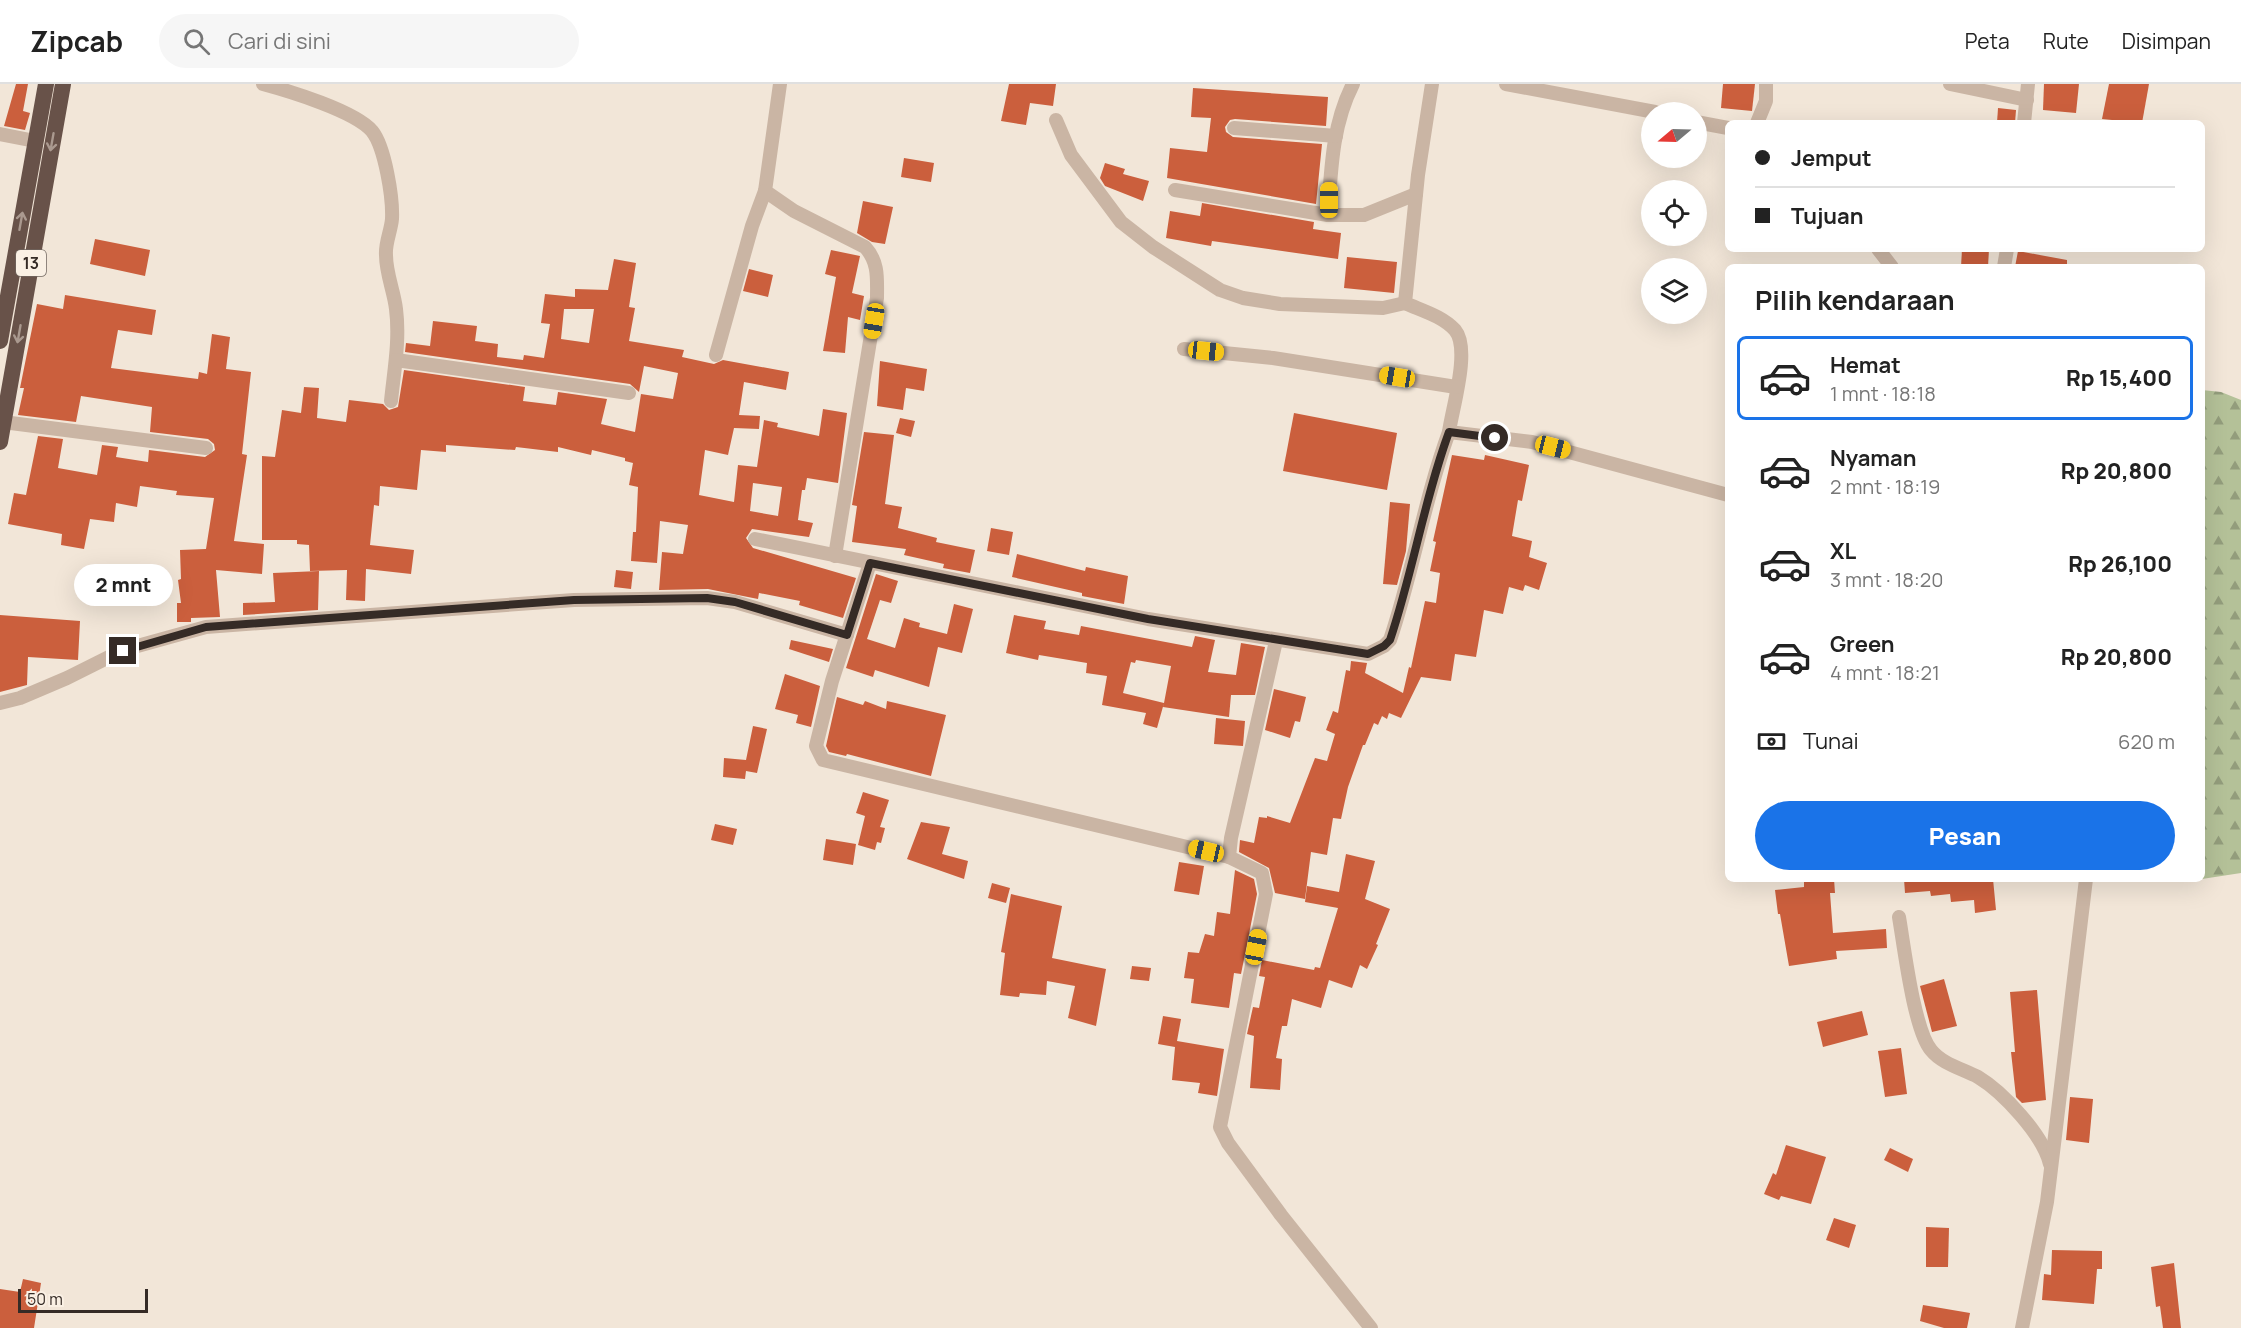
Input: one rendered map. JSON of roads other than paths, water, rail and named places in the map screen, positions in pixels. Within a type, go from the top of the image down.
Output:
[{"type":"highway","name":"13","points":[[0,340],[46,84]]},
{"type":"highway","name":"13","points":[[0,442],[63,84]]},
{"type":"street","points":[[263,84],[297,93],[350,117],[372,131],[377,141],[390,193],[392,219],[386,256],[396,309],[396,360],[391,400]]},
{"type":"street","points":[[716,355],[752,226],[765,192],[780,84]]},
{"type":"street","points":[[1328,215],[1329,175],[1336,136],[1344,100],[1353,84]]},
{"type":"street","points":[[1406,303],[1416,194],[1432,84]]},
{"type":"street","points":[[1758,120],[1766,101],[1766,84]]},
{"type":"street","points":[[1950,84],[2027,100]]},
{"type":"street","points":[[2024,120],[2028,84]]},
{"type":"street","points":[[1512,85],[1641,109]]},
{"type":"street","points":[[754,538],[1148,619],[1276,641],[1368,654],[1384,646],[1390,640],[1407,591],[1438,460],[1449,432],[1462,356],[1456,331],[1437,316],[1406,303],[1383,308],[1290,304],[1243,298],[1220,290],[1153,247],[1121,222],[1071,155],[1056,120]]},
{"type":"street","points":[[1707,124],[1725,127]]},
{"type":"street","points":[[1234,128],[1336,136]]},
{"type":"street","points":[[0,134],[35,141]]},
{"type":"street","points":[[1175,190],[1328,215],[1364,215],[1416,194]]},
{"type":"street","points":[[765,192],[794,211],[865,247],[873,256],[877,269],[877,298],[835,556]]},
{"type":"street","points":[[1880,252],[1890,264]]},
{"type":"street","points":[[1184,349],[1273,358],[1456,387]]},
{"type":"street","points":[[396,360],[629,393]]},
{"type":"street","points":[[3,422],[206,448]]},
{"type":"street","points":[[1449,432],[1532,442],[1725,494]]},
{"type":"street","points":[[870,563],[832,681],[816,746],[823,760],[827,763],[1229,857],[1262,873],[1266,894],[1220,1127],[1228,1143],[1281,1215],[1371,1328]]},
{"type":"street","points":[[0,703],[30,694],[123,651],[206,627],[574,600],[707,598],[735,602],[847,635]]},
{"type":"street","points":[[1229,857],[1231,838],[1276,641]]},
{"type":"street","points":[[2022,1328],[2051,1168],[2086,882]]},
{"type":"street","points":[[1899,917],[1912,989],[1925,1040],[1938,1057],[1979,1078],[2004,1098],[2040,1139],[2051,1168]]}]
